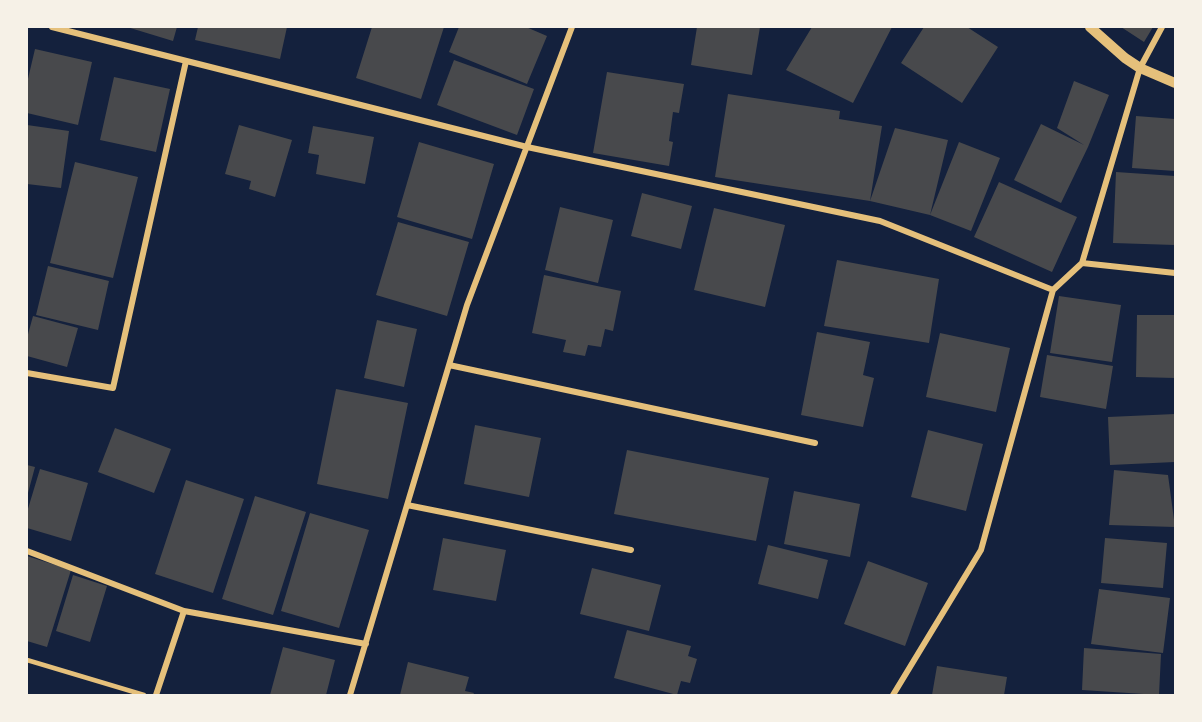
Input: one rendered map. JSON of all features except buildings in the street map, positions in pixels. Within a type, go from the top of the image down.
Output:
[{"type":"street","points":[[52,27],[527,147],[880,220],[1053,290]]},
{"type":"street","points":[[350,695],[467,305],[572,27]]},
{"type":"street","points":[[1090,27],[1140,68],[1175,83]]},
{"type":"street","points":[[892,695],[981,550],[1053,290],[1082,263],[1140,68],[1162,27]]},
{"type":"street","points":[[27,373],[113,388],[186,61]]},
{"type":"street","points":[[1082,263],[1175,273]]},
{"type":"street","points":[[449,365],[815,443]]},
{"type":"street","points":[[407,505],[631,550]]},
{"type":"street","points":[[27,551],[184,611],[366,644]]},
{"type":"street","points":[[156,695],[184,611]]},
{"type":"lane","points":[[27,660],[144,695]]}]
